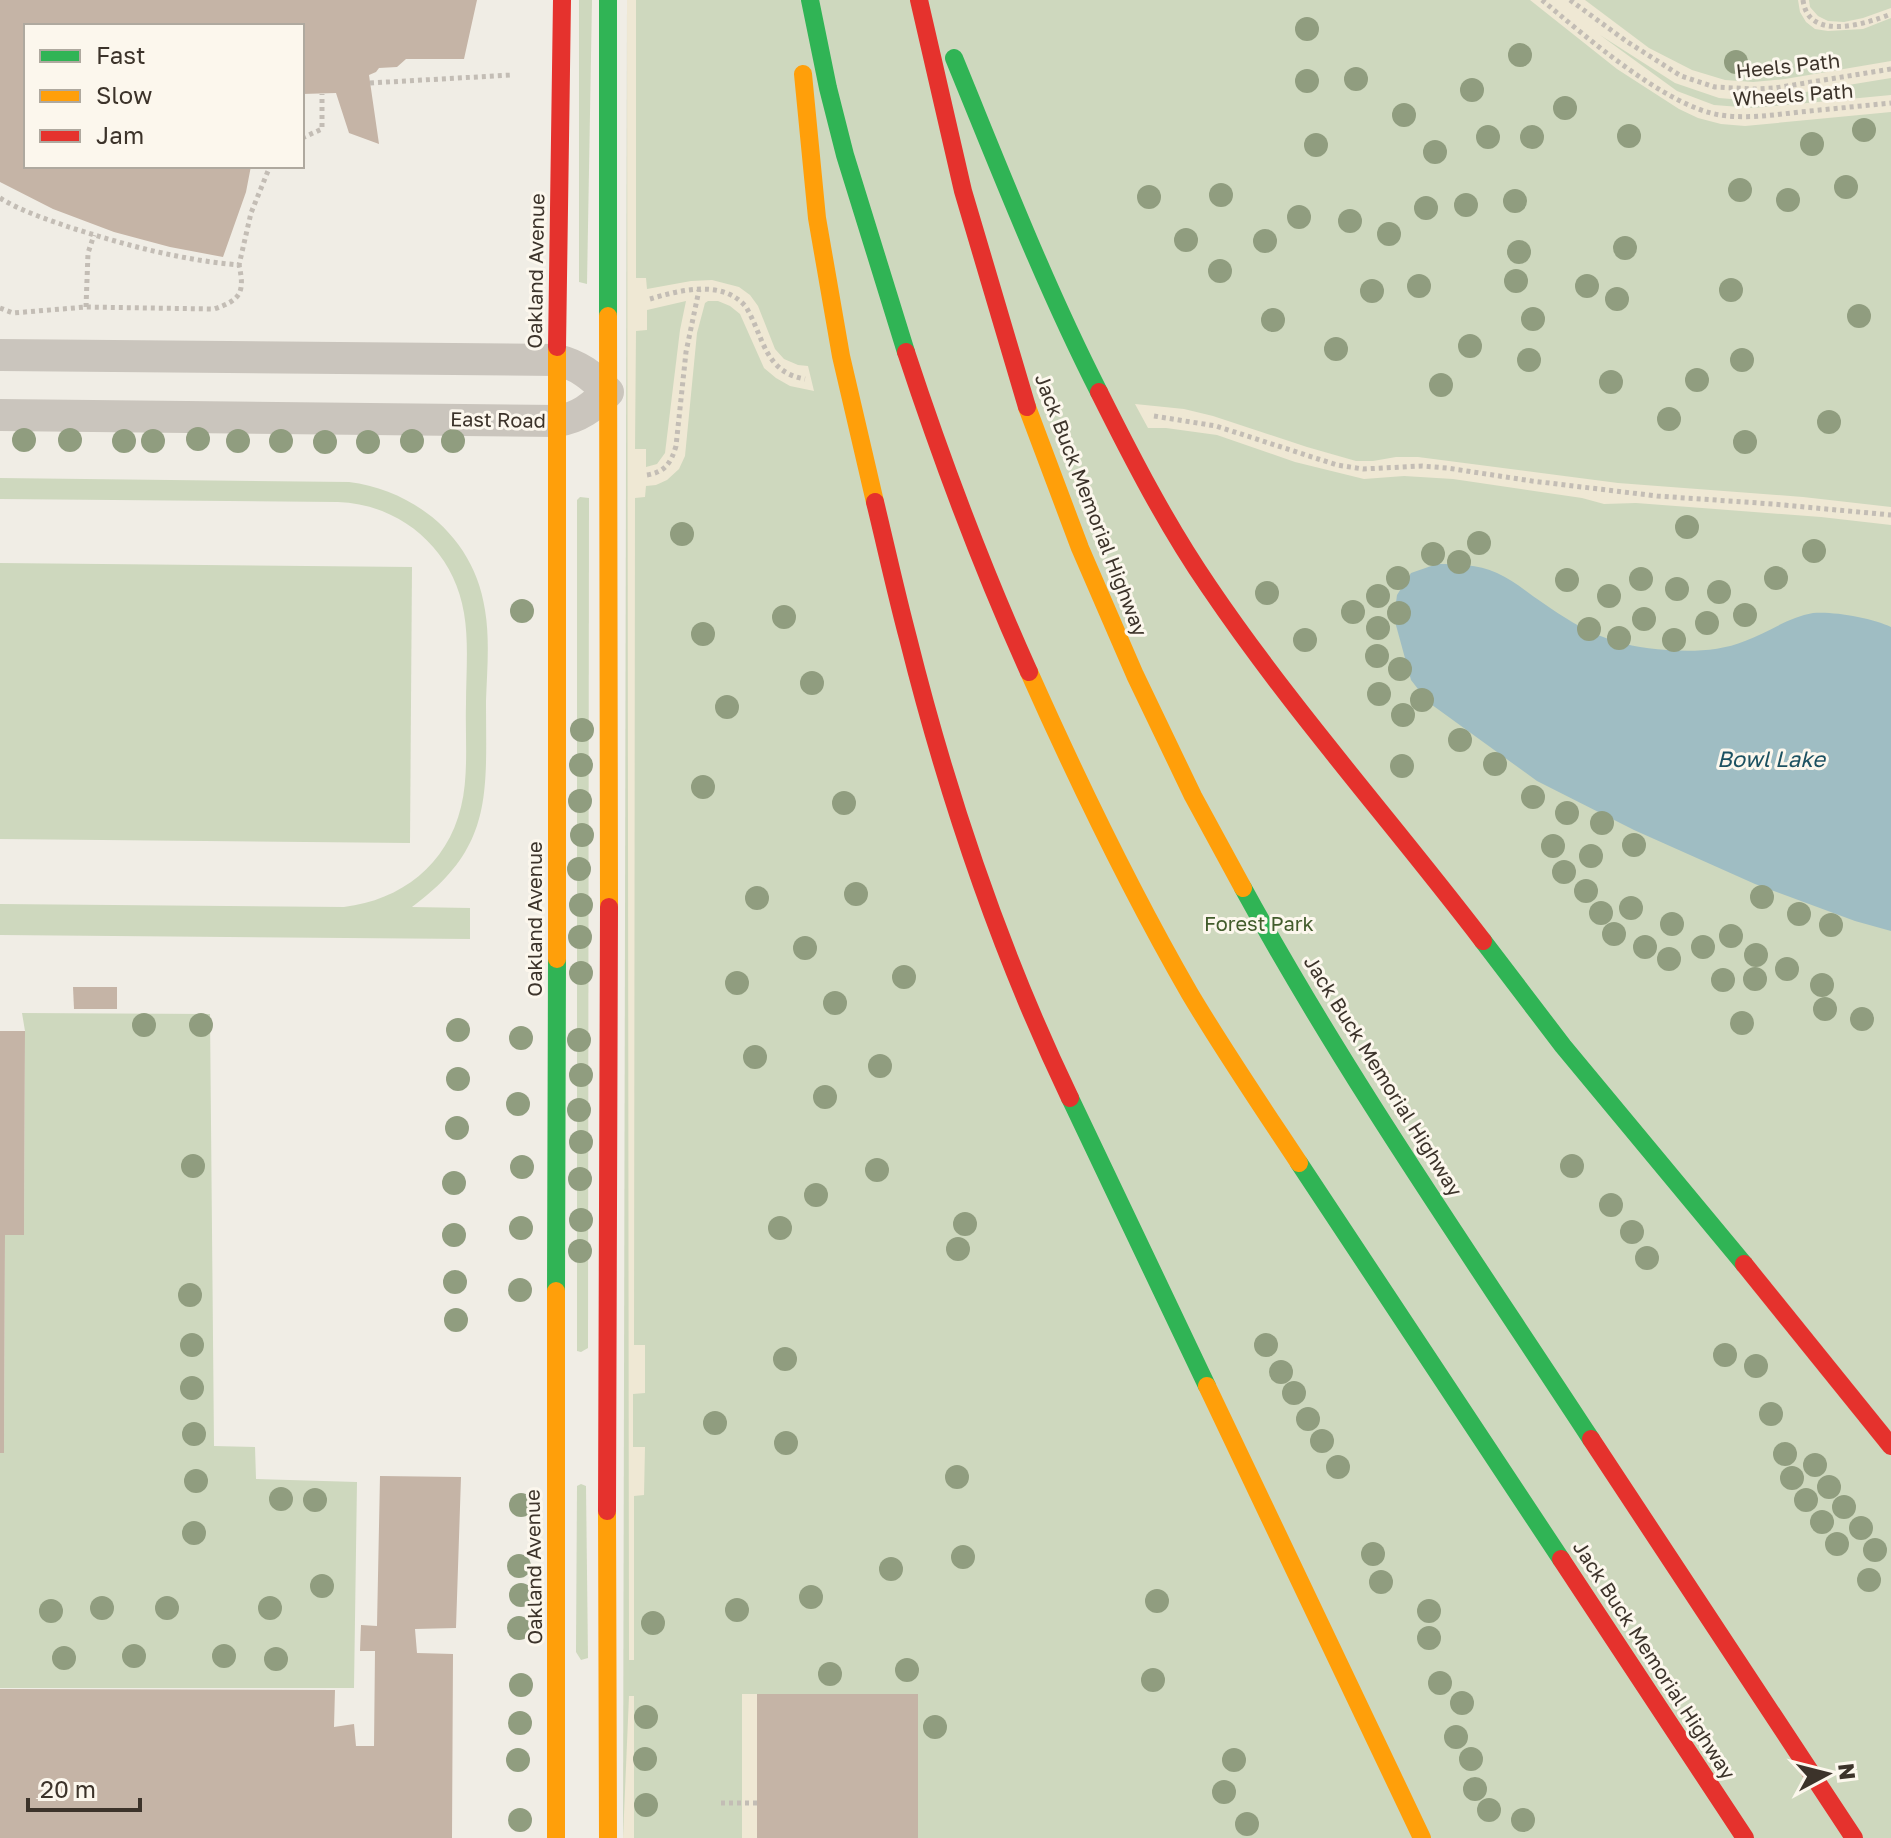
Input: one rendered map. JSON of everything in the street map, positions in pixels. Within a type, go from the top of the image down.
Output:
[{"type":"main road","name":"Oakland Avenue","points":[[556,1838],[557,360],[562,0]]},
{"type":"main road","points":[[608,0],[608,1838]]},
{"type":"main road","points":[[798,0],[817,218],[841,356],[908,640],[974,859],[1051,1058],[1422,1838]]},
{"type":"main road","name":"Jack Buck Memorial Highway","points":[[810,0],[832,103],[871,243],[957,498],[1025,666],[1123,872],[1190,992],[1262,1107],[1745,1838]]},
{"type":"main road","name":"Jack Buck Memorial Highway","points":[[919,0],[963,191],[1030,419],[1080,548],[1135,675],[1193,796],[1328,1035],[1854,1838]]},
{"type":"main road","points":[[932,0],[1019,217],[1073,341],[1151,492],[1207,585],[1319,736],[1428,869],[1563,1046],[1707,1217],[1891,1446]]},
{"type":"street","points":[[0,355],[557,360],[572,363],[591,374],[608,392]]},
{"type":"street","name":"East Road","points":[[0,415],[557,421],[571,419],[592,407],[608,392]]},
{"type":"path","name":"Wheels Path","points":[[1542,0],[1592,42],[1647,81],[1679,100],[1717,115],[1758,117],[1891,103]]},
{"type":"path","name":"Heels Path","points":[[1570,0],[1681,76],[1715,87],[1775,88],[1891,69]]},
{"type":"path","points":[[1803,0],[1809,17],[1819,24],[1859,25],[1891,14]]},
{"type":"path","points":[[370,83],[512,75]]},
{"type":"path","points":[[304,137],[322,129],[322,94]]},
{"type":"path","points":[[0,308],[13,313],[86,307],[214,309],[230,304],[240,295],[243,282],[239,265],[251,213],[269,168]]},
{"type":"path","points":[[0,198],[43,218],[133,248],[205,262],[239,265]]},
{"type":"path","points":[[86,307],[88,253],[94,235]]},
{"type":"path","points":[[646,475],[658,473],[673,458],[686,352],[699,290]]},
{"type":"path","points":[[646,300],[699,290],[730,293],[740,300],[753,319],[773,362],[789,374],[810,380]]},
{"type":"path","points":[[1141,414],[1216,426],[1337,465],[1363,469],[1447,468],[1657,496],[1891,515]]},
{"type":"path","points":[[721,1803],[757,1803]]},
{"type":"green space","points":[[579,0],[592,0],[587,284],[579,282]]},
{"type":"green space","name":"Forest Park","points":[[627,0],[1891,0],[1891,1838],[623,1838]]},
{"type":"green space","points":[[0,478],[349,482],[398,496],[439,523],[456,541],[469,562],[485,610],[488,656],[486,764],[480,816],[471,840],[458,863],[439,885],[412,907],[470,908],[470,939],[0,935],[0,904],[344,907],[384,897],[402,888],[419,876],[445,846],[461,807],[466,769],[467,658],[464,613],[449,569],[421,535],[383,511],[338,502],[0,499]]},
{"type":"green space","points":[[580,497],[589,498],[588,1348],[581,1352],[577,1351],[577,500]]},
{"type":"green space","points":[[0,563],[412,567],[410,843],[0,839]]},
{"type":"green space","points":[[22,1013],[210,1014],[214,1446],[255,1447],[256,1479],[357,1482],[354,1688],[0,1688],[0,1453],[4,1452],[5,1235],[24,1234],[25,1031]]},
{"type":"green space","points":[[577,1486],[586,1486],[588,1658],[581,1660],[576,1652]]},
{"type":"shaded area","points":[[627,0],[636,0],[636,278],[646,278],[647,289],[712,280],[739,287],[758,306],[775,349],[784,359],[808,366],[814,391],[790,386],[764,368],[740,314],[718,301],[708,301],[697,333],[685,456],[679,469],[667,480],[646,486],[645,497],[635,498],[634,1345],[645,1345],[645,1393],[633,1394],[633,1447],[645,1447],[644,1495],[634,1496],[634,1660],[629,1660]],"holes":[[[686,301],[665,453],[657,464],[646,467],[646,449],[635,449],[636,331],[647,330],[647,310]]]},
{"type":"shaded area","points":[[1530,0],[1585,0],[1649,48],[1692,70],[1725,80],[1753,82],[1785,79],[1891,61],[1891,78],[1769,98],[1719,98],[1675,83],[1600,35],[1677,91],[1714,105],[1753,108],[1891,95],[1891,112],[1745,126],[1698,118],[1617,69]]},
{"type":"shaded area","points":[[1798,0],[1809,0],[1810,7],[1818,16],[1828,21],[1844,22],[1891,8],[1891,18],[1863,29],[1815,29],[1800,12]]},
{"type":"shaded area","points":[[1135,404],[1184,409],[1213,416],[1356,461],[1418,457],[1618,483],[1891,507],[1891,525],[1636,503],[1604,504],[1453,479],[1404,476],[1364,479],[1295,462],[1217,435],[1148,428]]},
{"type":"shaded area","points":[[742,1694],[757,1694],[757,1838],[742,1838]]},
{"type":"shaded area","points":[[629,1696],[634,1696],[634,1838],[623,1838]]},
{"type":"water","name":"Bowl Lake","points":[[1437,564],[1460,564],[1490,570],[1587,630],[1616,641],[1649,648],[1696,651],[1726,647],[1813,613],[1853,616],[1891,627],[1891,931],[1755,884],[1634,830],[1537,781],[1428,702],[1411,680],[1394,618],[1397,595],[1411,573]]},
{"type":"building","points":[[0,0],[477,0],[464,59],[406,59],[397,67],[379,68],[369,75],[379,144],[349,133],[336,93],[304,94],[304,24],[24,24],[24,168],[251,168],[246,192],[223,257],[114,232],[53,209],[0,182]]},
{"type":"building","points":[[73,987],[117,987],[117,1009],[74,1009]]},
{"type":"building","points":[[0,1031],[25,1031],[24,1235],[5,1235],[4,1453],[0,1453]]},
{"type":"building","points":[[380,1476],[461,1477],[456,1628],[415,1629],[417,1653],[453,1654],[452,1838],[0,1838],[0,1689],[335,1690],[334,1727],[354,1724],[356,1746],[374,1746],[375,1651],[360,1651],[361,1625],[377,1626]]},
{"type":"building","points":[[757,1694],[918,1694],[918,1838],[757,1838]]},
{"type":"traffic: fast","points":[[608,0],[608,316]]},
{"type":"traffic: fast","points":[[810,0],[845,155],[906,352]]},
{"type":"traffic: fast","points":[[954,58],[1041,268],[1099,392]]},
{"type":"traffic: fast","points":[[1243,888],[1367,1098],[1591,1439]]},
{"type":"traffic: fast","points":[[1483,941],[1563,1046],[1744,1264]]},
{"type":"traffic: fast","points":[[556,1291],[557,959]]},
{"type":"traffic: fast","points":[[1070,1098],[1207,1386]]},
{"type":"traffic: fast","points":[[1299,1163],[1561,1559]]},
{"type":"traffic: slow","points":[[803,74],[817,218],[841,356],[875,502]]},
{"type":"traffic: slow","points":[[608,316],[609,907]]},
{"type":"traffic: slow","points":[[557,347],[557,959]]},
{"type":"traffic: slow","points":[[1027,407],[1080,548],[1135,675],[1193,796],[1243,888]]},
{"type":"traffic: slow","points":[[1029,672],[1146,915],[1216,1037],[1299,1163]]},
{"type":"traffic: slow","points":[[556,1291],[556,1838]]},
{"type":"traffic: slow","points":[[1207,1386],[1422,1838]]},
{"type":"traffic: slow","points":[[607,1511],[608,1838]]},
{"type":"traffic: jam","points":[[557,347],[562,0]]},
{"type":"traffic: jam","points":[[919,0],[963,191],[1027,407]]},
{"type":"traffic: jam","points":[[906,352],[963,514],[1029,672]]},
{"type":"traffic: jam","points":[[1099,392],[1164,516],[1241,633],[1483,941]]},
{"type":"traffic: jam","points":[[875,502],[923,697],[958,814],[1021,987],[1070,1098]]},
{"type":"traffic: jam","points":[[607,1511],[609,907]]},
{"type":"traffic: jam","points":[[1744,1264],[1891,1446]]},
{"type":"traffic: jam","points":[[1591,1439],[1854,1838]]},
{"type":"traffic: jam","points":[[1561,1559],[1745,1838]]}]
